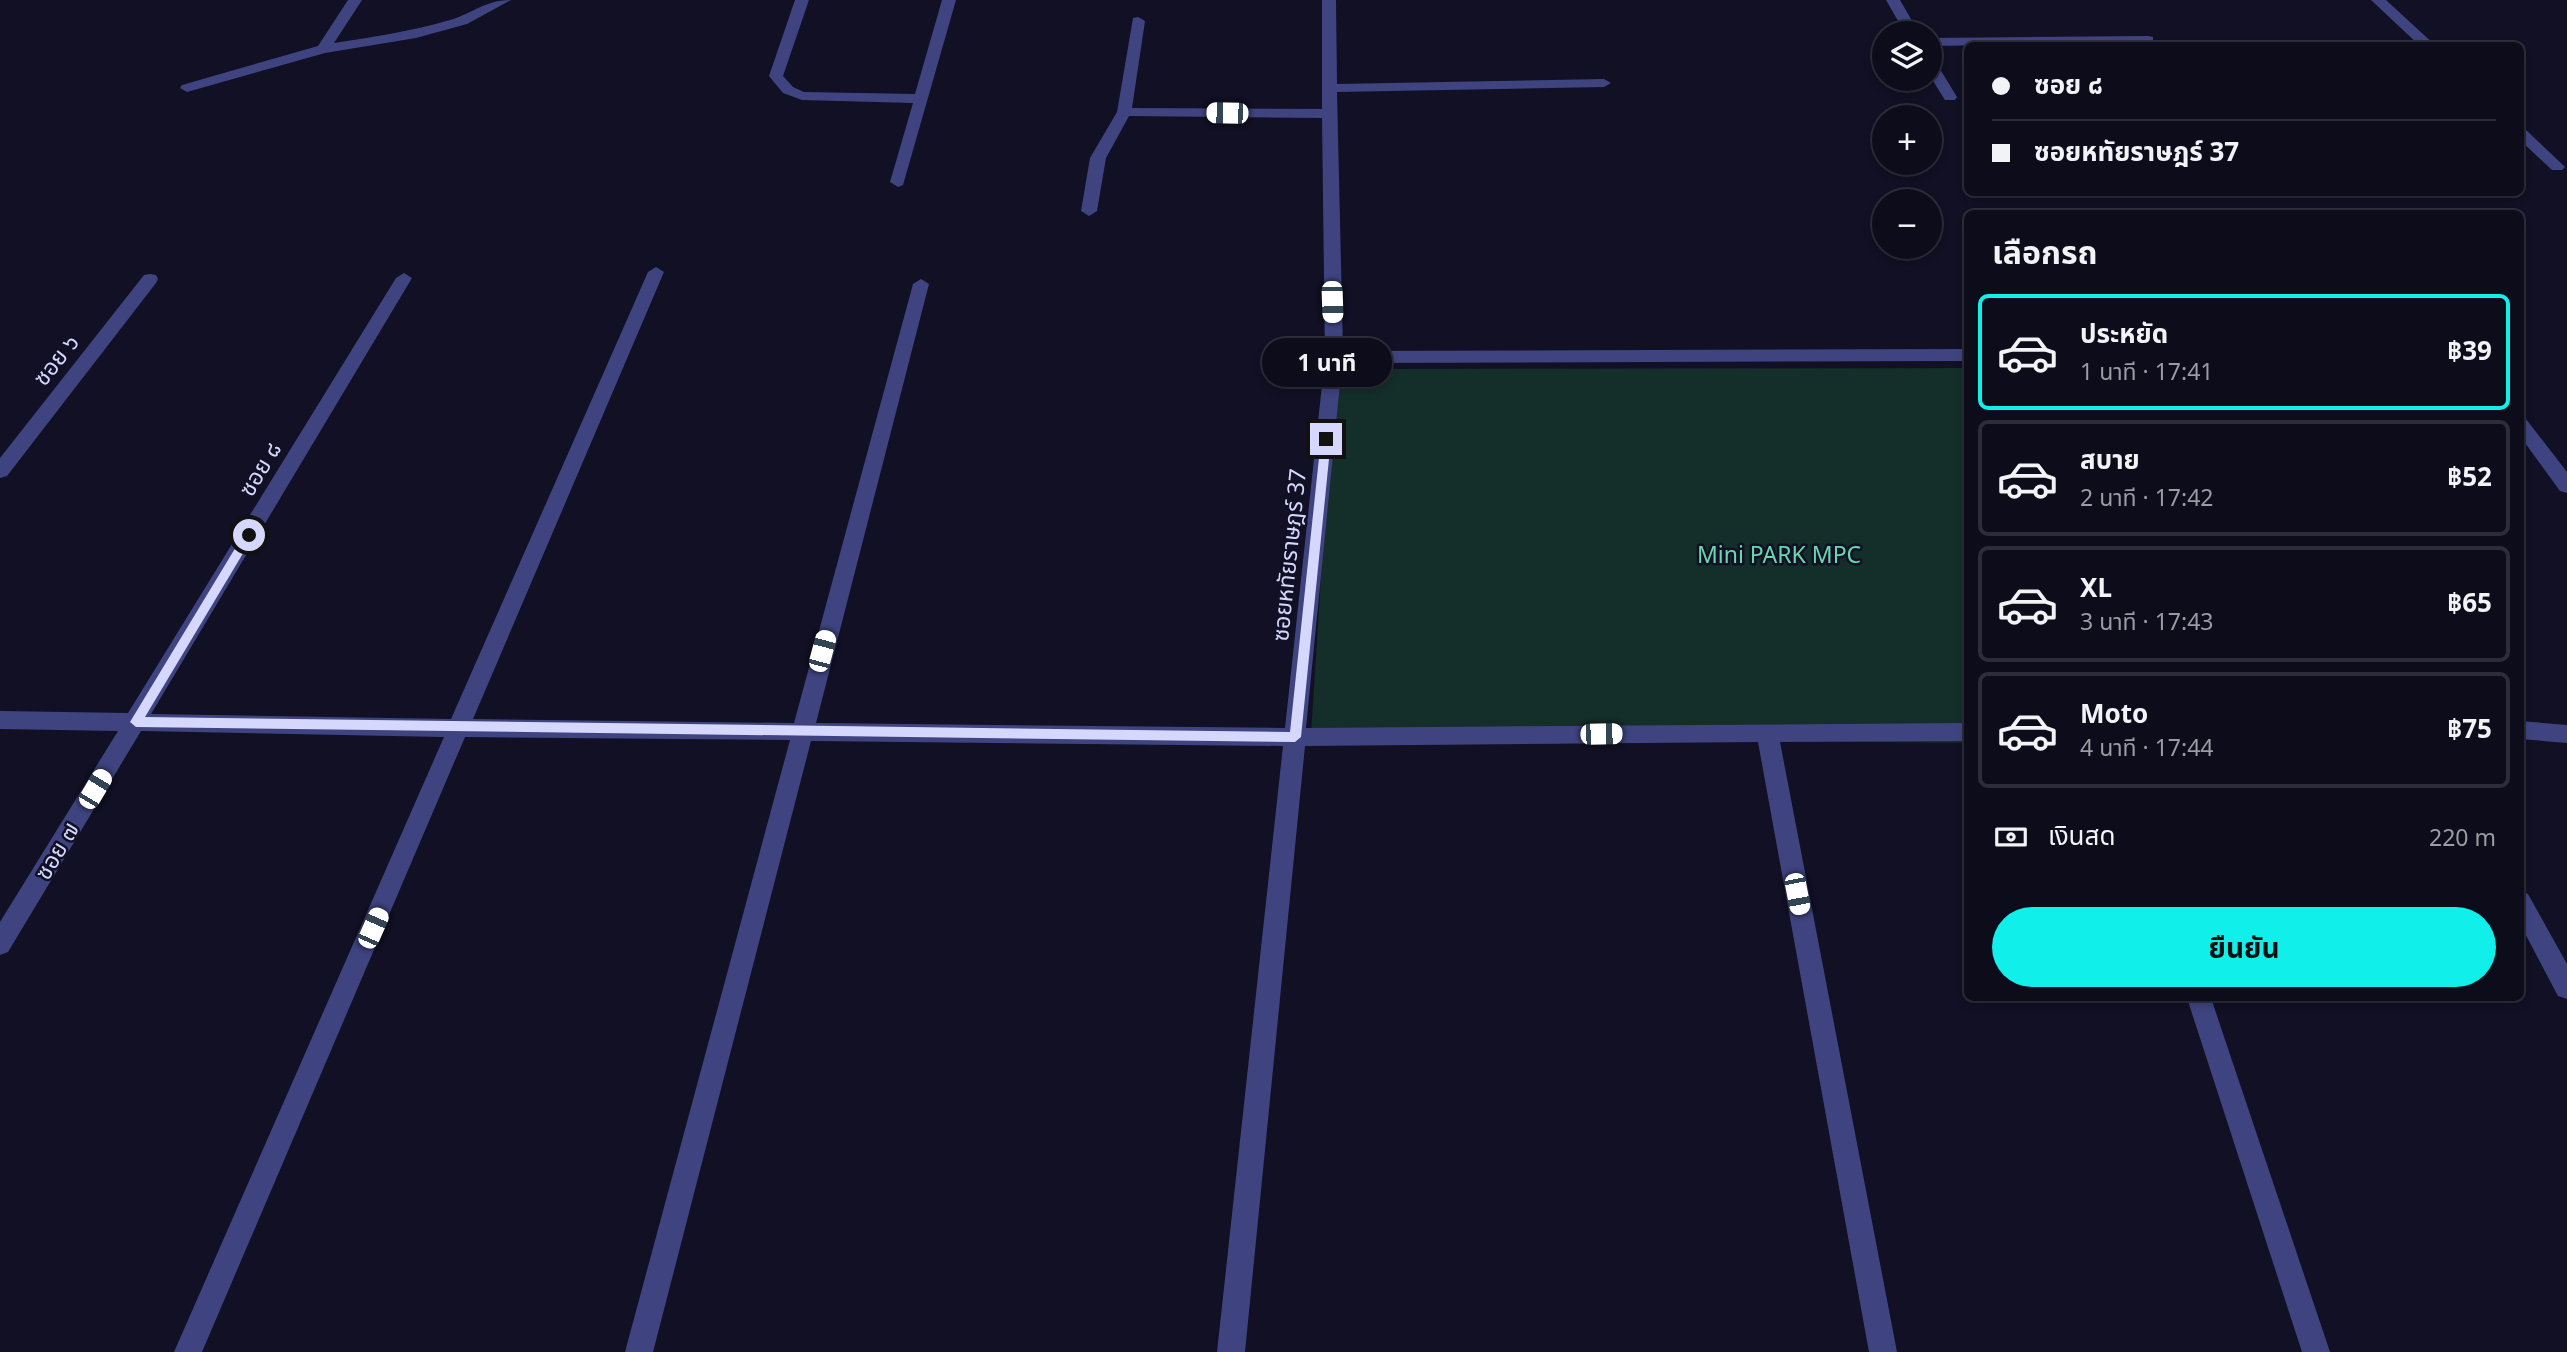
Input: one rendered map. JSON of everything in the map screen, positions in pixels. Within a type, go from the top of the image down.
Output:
[{"type":"street","points":[[323,49],[355,0]]},
{"type":"street","points":[[187,88],[323,49],[416,34],[462,21],[504,0]]},
{"type":"street","points":[[802,0],[776,76],[788,90],[802,96],[921,99]]},
{"type":"street","points":[[898,182],[949,0]]},
{"type":"street","name":"ซอยหทัยราษฎร์ 37","points":[[1231,1352],[1334,357],[1329,0]]},
{"type":"street","points":[[1893,0],[1905,21]]},
{"type":"street","points":[[2378,0],[2425,42]]},
{"type":"street","points":[[1089,211],[1098,158],[1124,112],[1138,21]]},
{"type":"street","points":[[1942,42],[2148,40]]},
{"type":"street","points":[[1329,88],[1604,83]]},
{"type":"street","points":[[1942,84],[1950,97]]},
{"type":"street","points":[[1124,112],[1329,114]]},
{"type":"street","points":[[2524,136],[2557,167]]},
{"type":"street","points":[[188,1352],[656,272]]},
{"type":"street","name":"ซอย ๘","points":[[136,722],[404,278]]},
{"type":"street","name":"ซอย ๖","points":[[0,471],[150,279]]},
{"type":"street","points":[[639,1352],[800,730],[920,284]]},
{"type":"street","points":[[1334,357],[1964,355]]},
{"type":"street","points":[[2524,428],[2567,486]]},
{"type":"street","points":[[0,720],[1295,737],[1964,732]]},
{"type":"street","name":"ซอย ๗","points":[[0,944],[136,722]]},
{"type":"street","points":[[2524,730],[2567,734]]},
{"type":"street","points":[[1767,733],[1883,1352]]},
{"type":"street","points":[[2524,908],[2567,988]]},
{"type":"street","points":[[2200,1001],[2316,1352]]},
{"type":"green space","name":"Mini PARK MPC","points":[[1964,368],[1964,743],[1311,735],[1334,369]]},
{"type":"route","points":[[249,535],[136,722],[433,728],[1295,737],[1326,439]]}]
